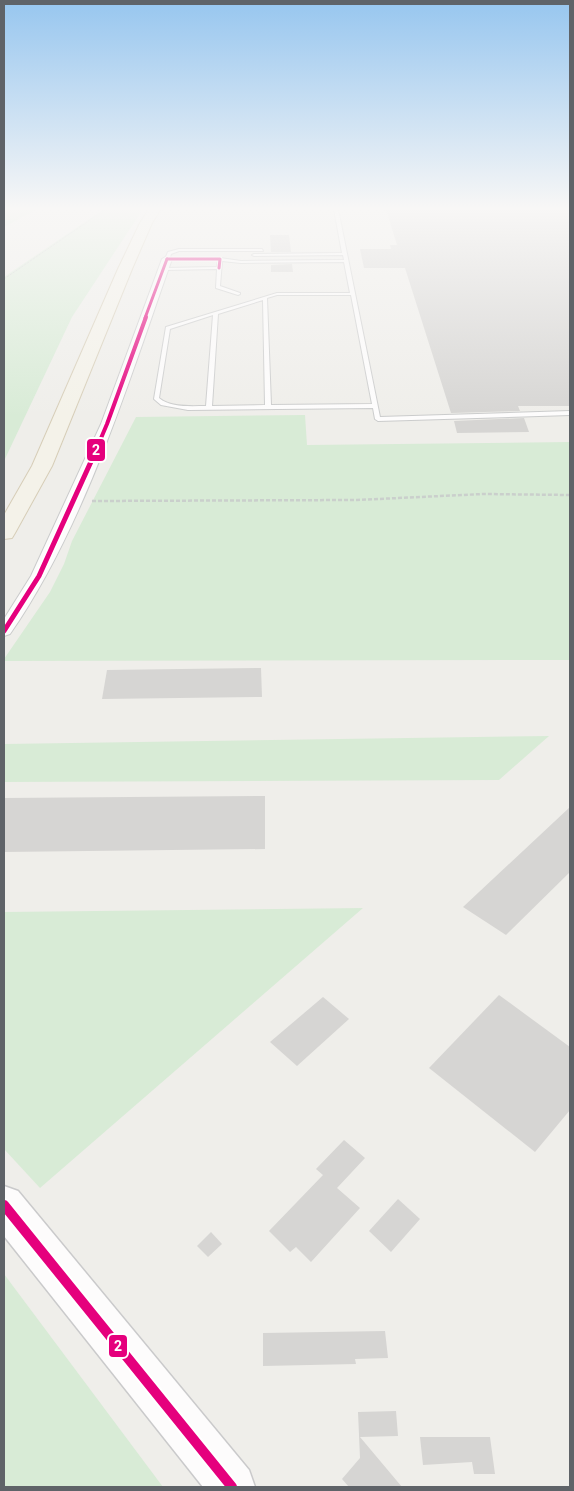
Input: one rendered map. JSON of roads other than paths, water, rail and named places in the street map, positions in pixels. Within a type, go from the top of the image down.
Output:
[{"type":"main road","points":[[4,533],[42,466],[120,279]]},
{"type":"street","points":[[4,631],[39,576],[74,501],[107,424],[160,279]]},
{"type":"street","points":[[4,1205],[232,1487]]},
{"type":"lane","points":[[218,279],[218,286],[238,294]]},
{"type":"lane","points":[[350,279],[378,419],[570,413]]},
{"type":"lane","points":[[353,294],[286,294],[265,296],[168,328],[156,398],[163,404],[172,407],[375,406]]},
{"type":"lane","points":[[265,296],[268,407]]},
{"type":"lane","points":[[209,408],[216,312]]}]
